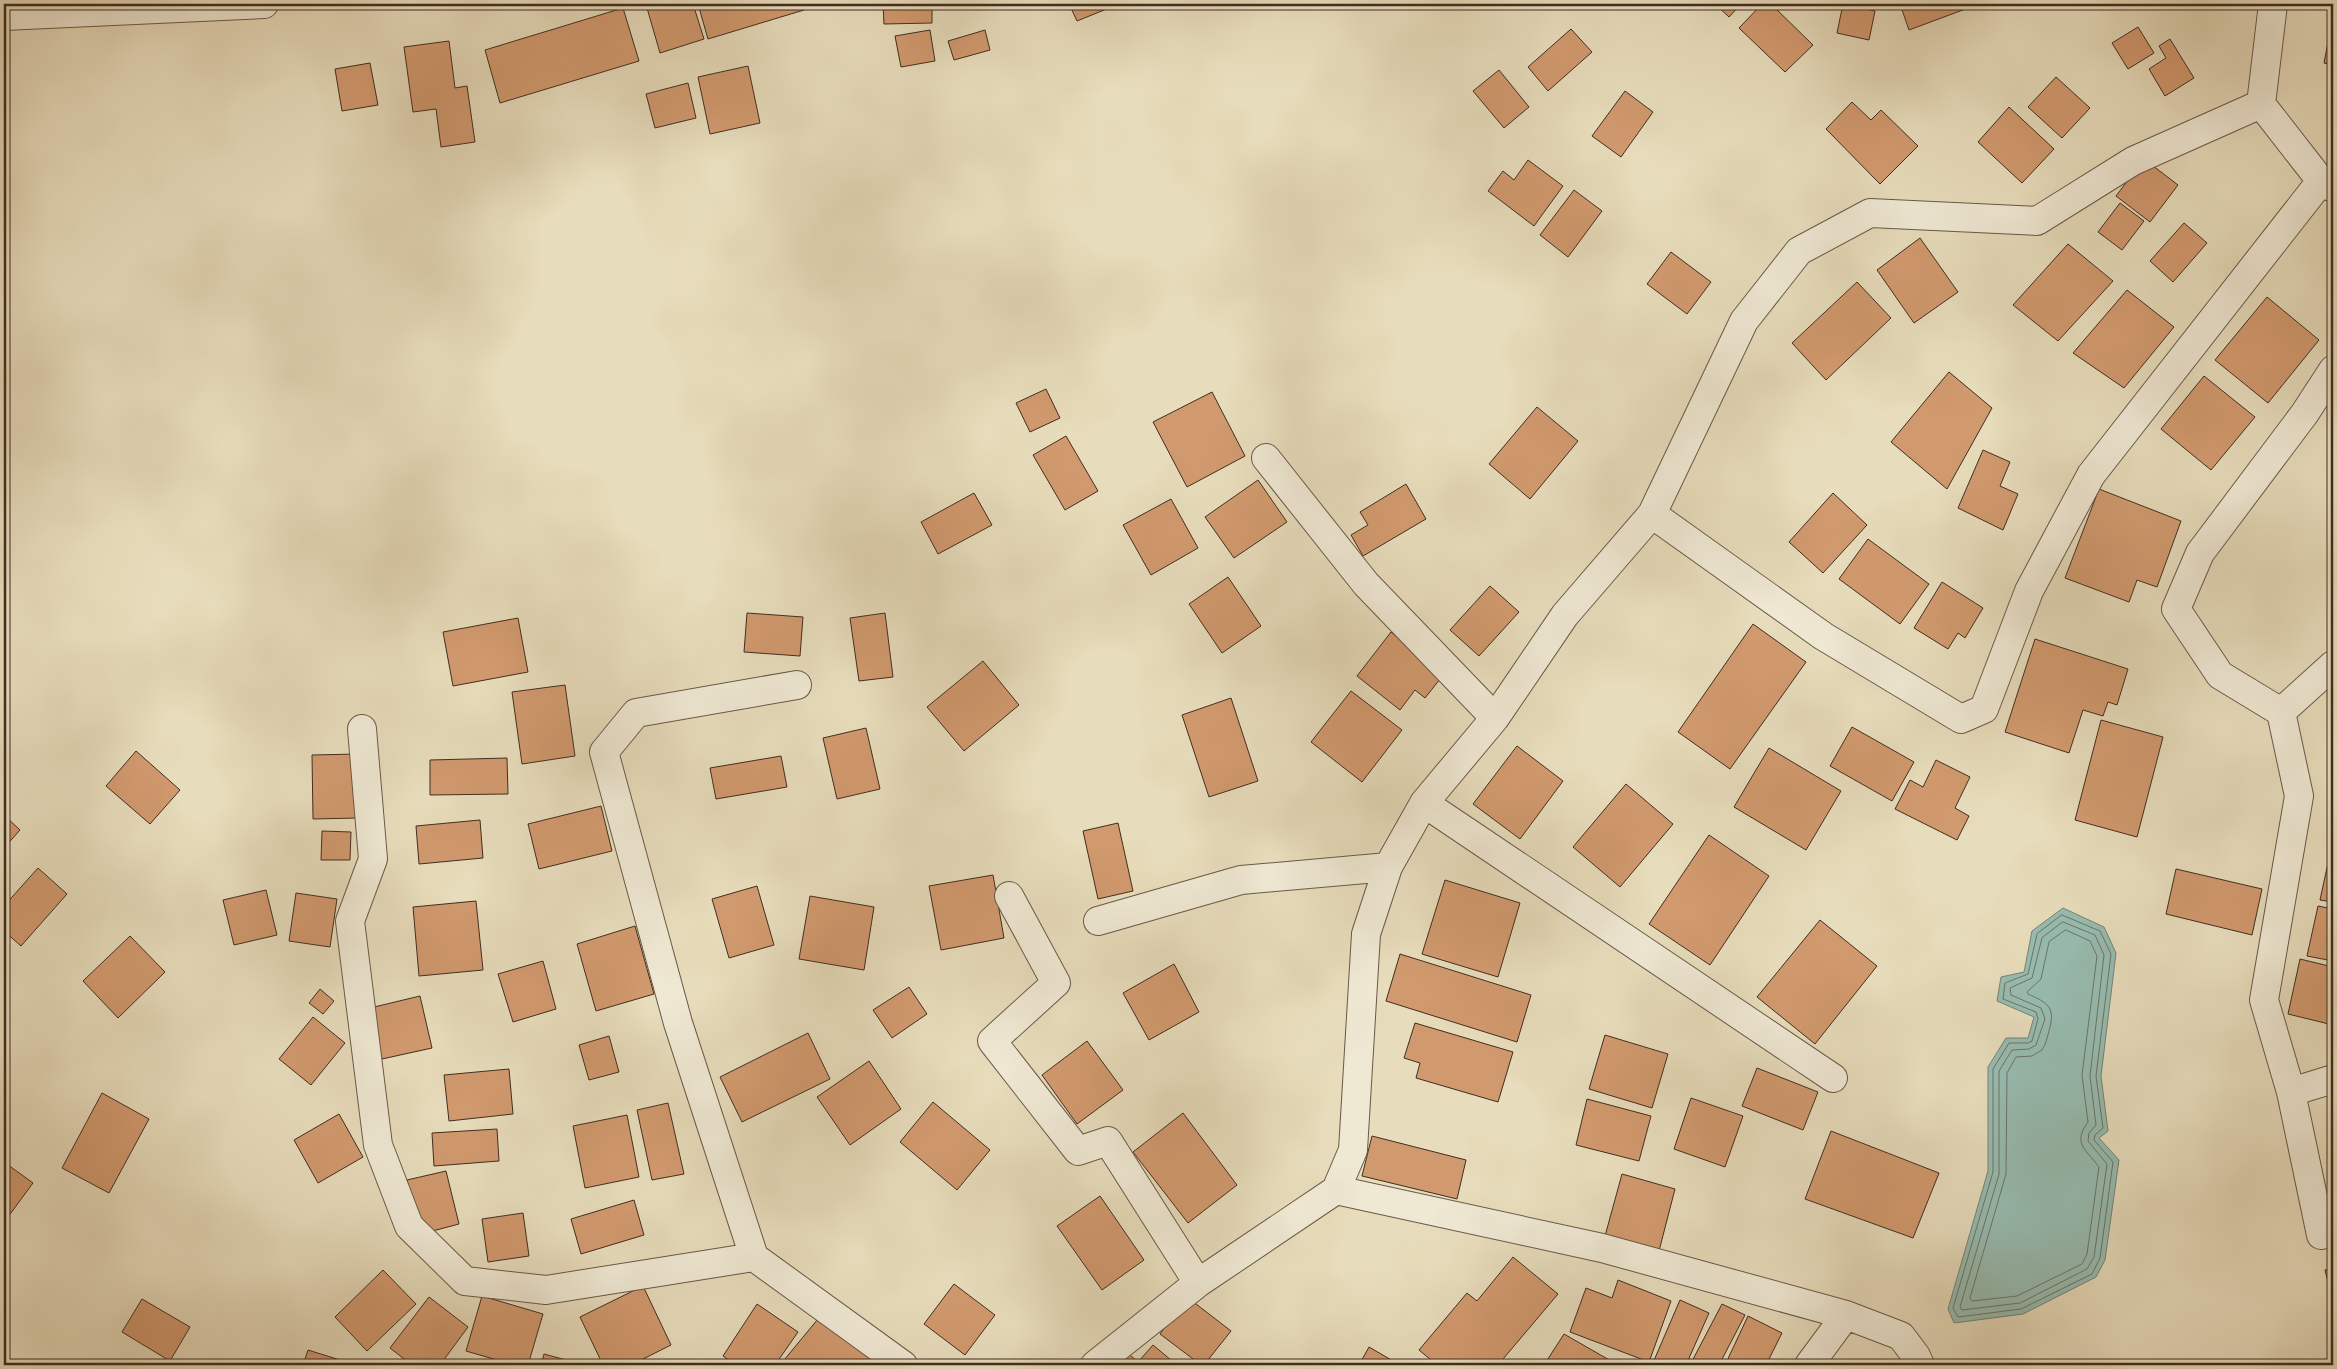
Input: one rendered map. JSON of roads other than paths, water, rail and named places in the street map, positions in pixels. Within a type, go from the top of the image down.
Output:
[{"type":"street","points":[[4,16],[264,4]]},
{"type":"street","points":[[1652,514],[1823,636],[1961,719],[1984,709],[2029,591],[2091,475],[2327,184],[2261,104],[2273,4]]},
{"type":"street","points":[[1095,1365],[1198,1283],[1336,1190],[1353,1150],[1366,934],[1388,867],[1424,803],[1495,718],[1564,615],[1652,514],[1744,321],[1799,251],[1870,213],[2037,221],[2133,161],[2261,104]]},
{"type":"street","points":[[2321,1235],[2291,1092],[2264,1000],[2299,796],[2281,712],[2220,675],[2176,609],[2200,554],[2305,413],[2333,370]]},
{"type":"street","points":[[1266,458],[1366,584],[1495,718]]},
{"type":"street","points":[[2281,712],[2333,665]]},
{"type":"street","points":[[797,685],[636,713],[604,752],[678,1023],[754,1257],[903,1365]]},
{"type":"street","points":[[362,729],[373,859],[350,921],[378,1146],[408,1226],[465,1281],[546,1290],[754,1257]]},
{"type":"street","points":[[1424,803],[1833,1078]]},
{"type":"street","points":[[1098,921],[1241,880],[1388,867]]},
{"type":"street","points":[[1009,896],[1056,983],[992,1041],[1078,1151],[1108,1140],[1198,1283]]},
{"type":"street","points":[[2291,1092],[2333,1079]]},
{"type":"street","points":[[1336,1190],[1602,1248],[1846,1315],[1901,1336],[1916,1356],[1920,1365]]},
{"type":"street","points":[[1809,1365],[1846,1315]]},
{"type":"water","points":[[2063,908],[2104,927],[2116,953],[2101,1076],[2108,1131],[2099,1138],[2119,1160],[2105,1260],[2096,1277],[2023,1314],[1954,1323],[1948,1309],[1988,1171],[1988,1067],[2006,1038],[2028,1038],[2034,1017],[1997,1001],[2001,977],[2024,972],[2032,931]]}]
